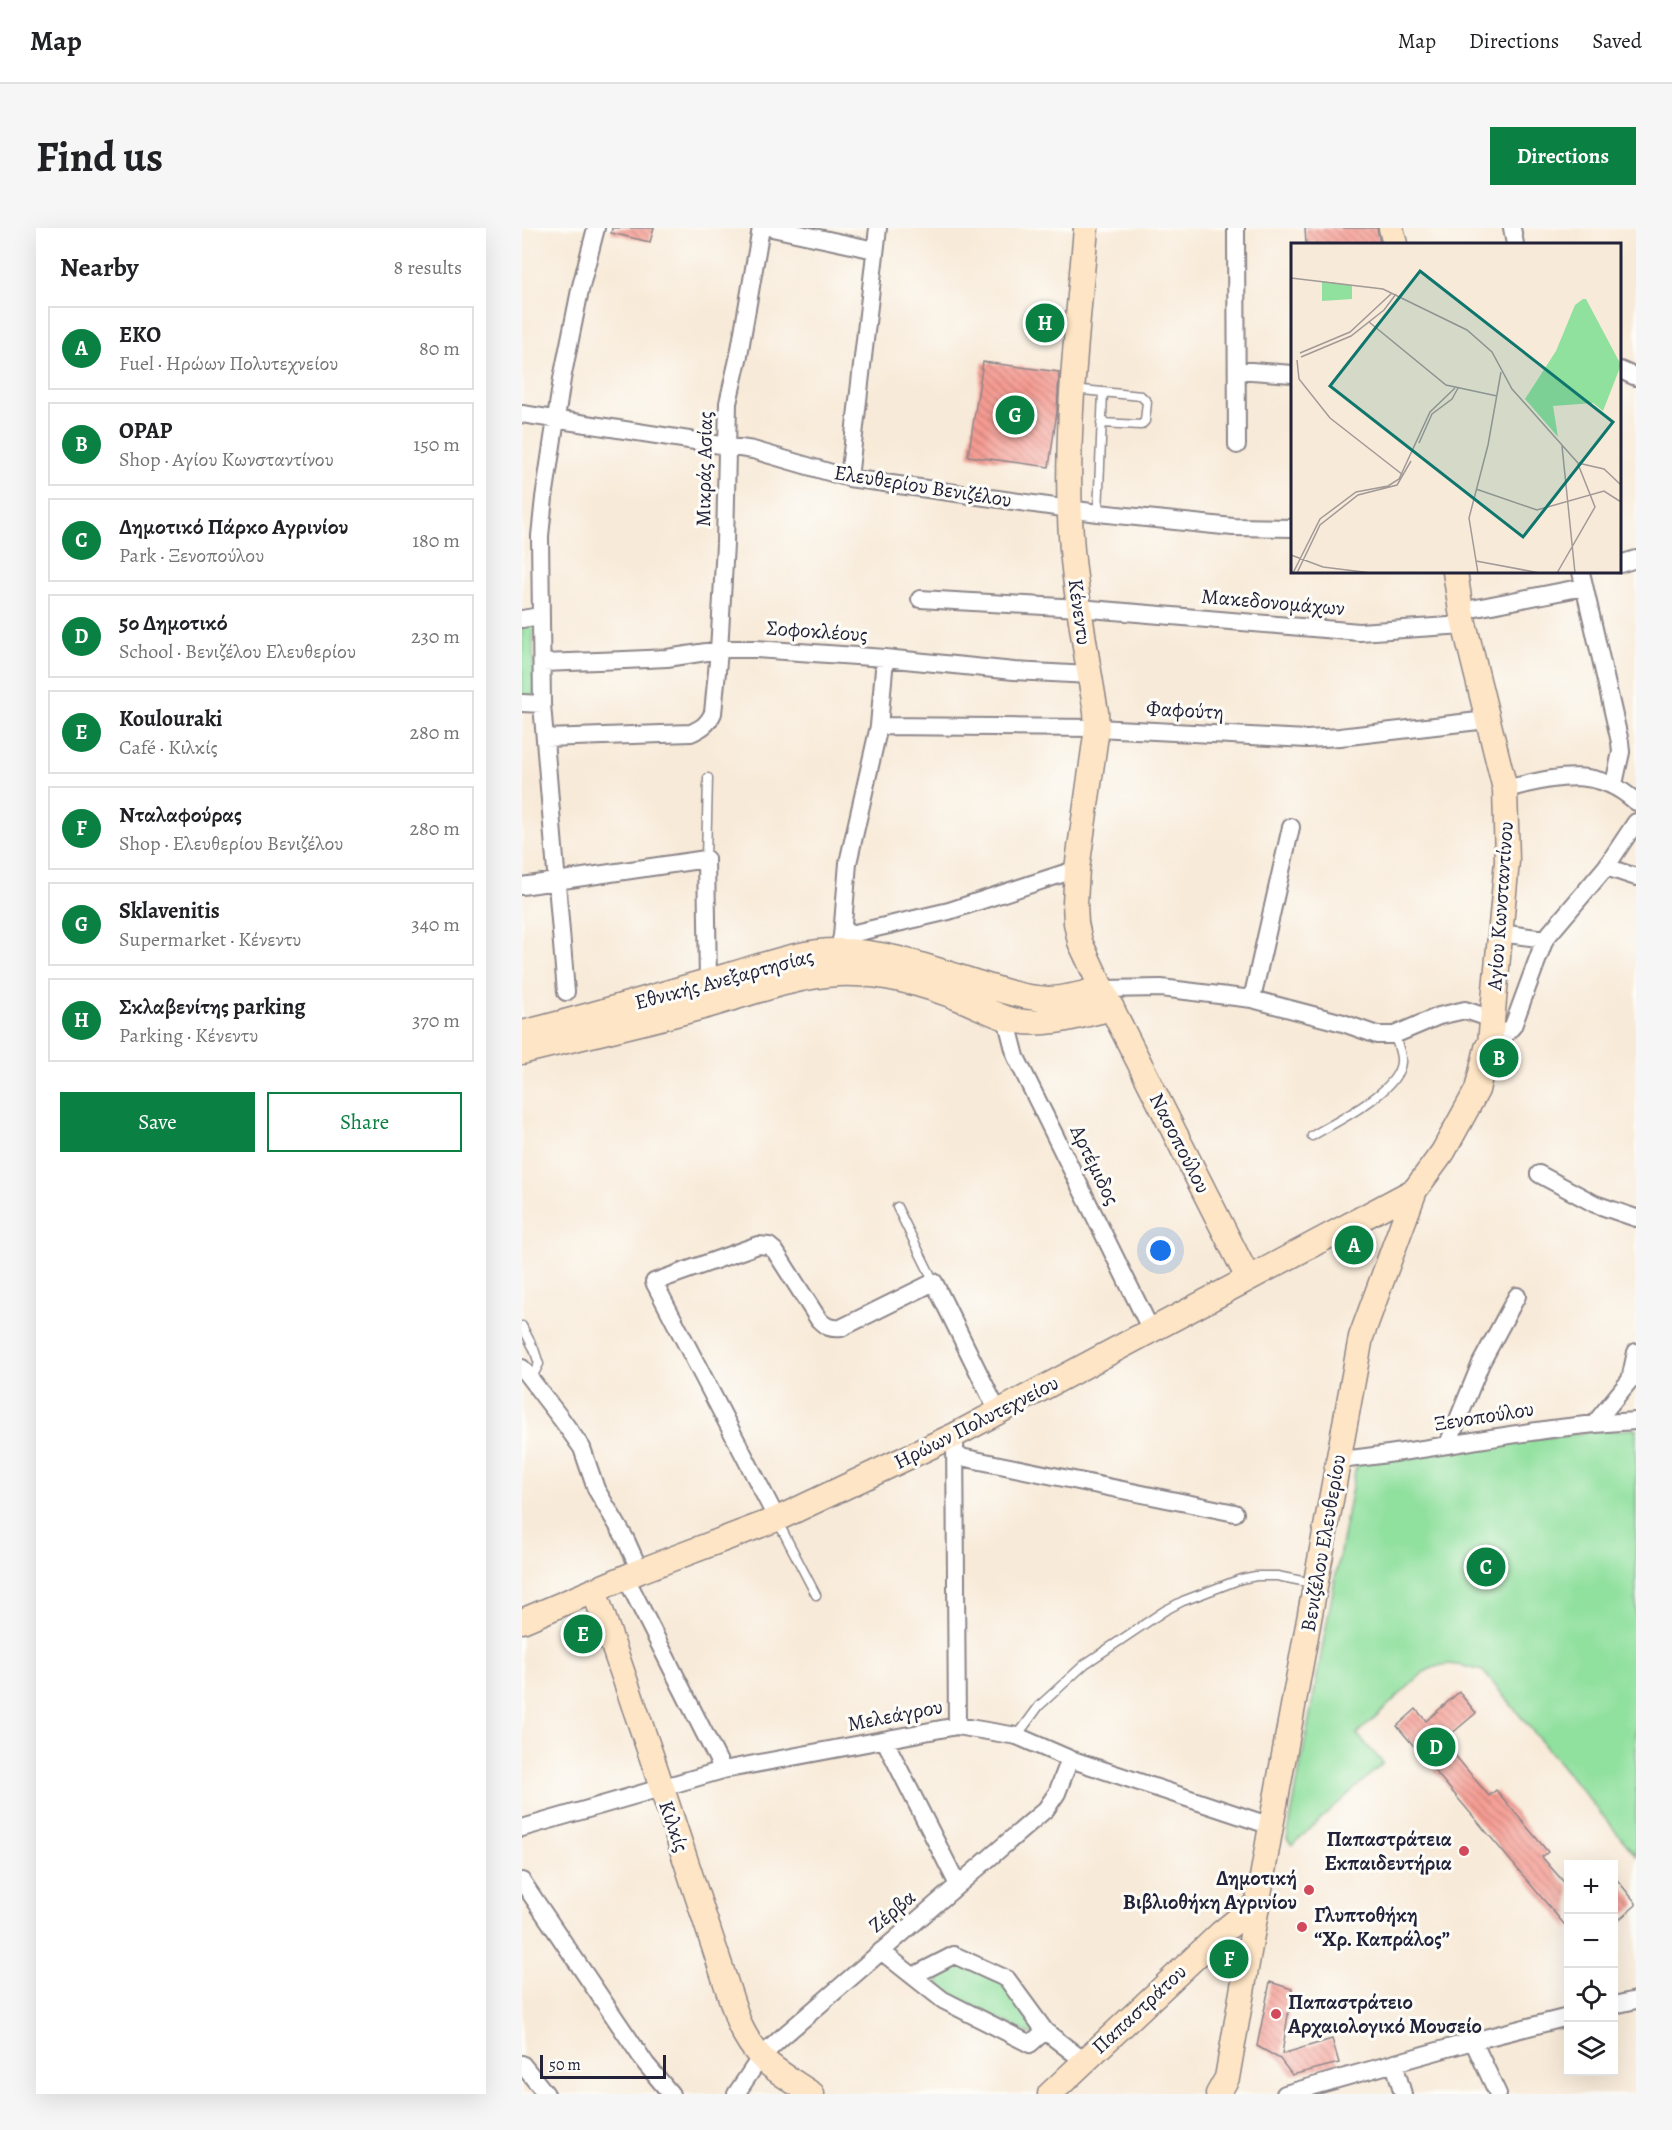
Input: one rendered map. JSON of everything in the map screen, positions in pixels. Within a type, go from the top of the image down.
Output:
[{"type":"street","points":[[566,992],[542,704],[541,520],[555,419],[580,290],[596,228]]},
{"type":"street","name":"Μικράς Ασίας","points":[[545,738],[691,733],[709,722],[713,713],[725,544],[728,403],[739,355],[761,228]]},
{"type":"street","points":[[772,228],[875,250]]},
{"type":"street","points":[[849,478],[878,228]]},
{"type":"street","name":"Κένεντυ","points":[[1086,228],[1073,389],[1071,508],[1072,549],[1097,728],[1077,869],[1075,903],[1080,942],[1107,999]]},
{"type":"street","points":[[1236,228],[1237,445]]},
{"type":"street","points":[[1391,228],[1395,243]]},
{"type":"street","points":[[1512,228],[1515,243]]},
{"type":"street","points":[[1238,370],[1291,374]]},
{"type":"street","points":[[1621,370],[1636,377]]},
{"type":"street","name":"Ελευθερίου Βενιζέλου","points":[[522,414],[753,450],[849,478],[1098,513],[1233,526],[1291,528]]},
{"type":"street","points":[[1621,564],[1636,559]]},
{"type":"street","name":"Αγίου Κωνσταντίνου","points":[[1415,1190],[1443,1152],[1477,1090],[1490,1043],[1507,861],[1505,789],[1463,618],[1455,573]]},
{"type":"street","points":[[1582,579],[1620,742],[1621,752],[1614,784]]},
{"type":"street","name":"Μακεδονομάχων","points":[[920,599],[1079,608],[1359,632],[1463,618],[1582,579]]},
{"type":"street","points":[[522,619],[540,616]]},
{"type":"street","name":"Σοφοκλέους","points":[[542,663],[635,660],[756,649],[885,658],[1014,671],[1089,675]]},
{"type":"street","points":[[885,658],[879,726],[848,863],[840,943],[949,911],[1077,869]]},
{"type":"street","points":[[522,703],[542,704]]},
{"type":"street","name":"Φαφούτη","points":[[879,726],[1097,728],[1307,739],[1487,720]]},
{"type":"street","points":[[1505,789],[1577,776],[1614,784],[1636,802]]},
{"type":"street","points":[[1490,1043],[1504,1036],[1513,1026],[1545,939],[1606,867],[1636,822]]},
{"type":"street","points":[[1252,999],[1291,827]]},
{"type":"street","points":[[522,886],[706,859],[708,981]]},
{"type":"street","points":[[1606,867],[1636,877]]},
{"type":"street","points":[[1500,933],[1545,939]]},
{"type":"street","name":"Εθνικής Ανεξαρτησίας","points":[[522,1033],[573,1021],[840,943],[1007,992],[1049,999],[1068,997],[1107,999]]},
{"type":"street","points":[[522,1052],[812,977],[839,974],[871,975],[936,989],[1006,1018],[1037,1023],[1141,989],[1161,988],[1252,999],[1343,1023],[1377,1035],[1394,1035],[1439,1016],[1465,1010],[1492,1019]]},
{"type":"street","name":"Νασοπούλου","points":[[1107,999],[1248,1278]]},
{"type":"street","name":"Αρτέμιδος","points":[[1006,1018],[1017,1057],[1151,1330]]},
{"type":"street","points":[[1539,1174],[1595,1204],[1636,1218]]},
{"type":"street","name":"Ηρώων Πολυτεχνείου","points":[[522,1621],[633,1574],[777,1519],[955,1446],[998,1412],[1415,1190]]},
{"type":"street","name":"Βενιζέλου Ελευθερίου","points":[[1258,1903],[1360,1337],[1415,1190]]},
{"type":"street","points":[[777,1519],[654,1282],[764,1244],[775,1251],[819,1320],[826,1327],[833,1329],[841,1329],[934,1282],[998,1412]]},
{"type":"street","points":[[1448,1444],[1480,1363],[1517,1296]]},
{"type":"street","points":[[1594,1423],[1633,1379],[1636,1352]]},
{"type":"street","points":[[526,1374],[582,1448],[596,1489],[625,1538],[633,1574],[723,1770]]},
{"type":"street","name":"Ξενοπούλου","points":[[1338,1460],[1387,1455],[1594,1423],[1636,1421]]},
{"type":"street","points":[[957,1726],[955,1446],[1234,1513]]},
{"type":"street","name":"Κιλκίς","points":[[594,1590],[731,2002],[744,2036],[760,2058]]},
{"type":"street","name":"Μελεάγρου","points":[[522,1827],[723,1770],[957,1726],[1017,1736],[1070,1759],[1271,1826]]},
{"type":"street","points":[[885,1741],[958,1885]]},
{"type":"street","name":"Ζέρβα","points":[[736,2094],[760,2058],[781,2038],[1046,1809],[1057,1792],[1070,1759]]},
{"type":"street","points":[[522,1881],[646,2064],[671,2094]]},
{"type":"street","points":[[1228,2089],[1258,1903]]},
{"type":"street","name":"Παπαστράτου","points":[[1050,2094],[1221,1933],[1258,1903]]},
{"type":"street","points":[[880,1951],[943,2000],[1030,2044],[1045,2031]]},
{"type":"street","points":[[913,1976],[954,1955],[1007,1979],[1045,2031],[1084,2061]]},
{"type":"street","points":[[1618,2004],[1636,2000]]},
{"type":"street","points":[[1285,2094],[1317,2090],[1394,2063],[1564,2018]]},
{"type":"street","points":[[1473,2041],[1498,2094]]},
{"type":"street","points":[[760,2058],[812,2094]]},
{"type":"street","points":[[1394,2063],[1403,2094]]},
{"type":"street","points":[[522,2064],[546,2094]]},
{"type":"lane","points":[[1073,389],[1141,396],[1147,402],[1145,421],[1141,425],[1101,423]]},
{"type":"lane","points":[[1098,513],[1103,392]]},
{"type":"lane","points":[[706,859],[708,778]]},
{"type":"lane","points":[[1312,1136],[1379,1095],[1398,1074],[1401,1064],[1400,1053],[1394,1035]]},
{"type":"lane","points":[[897,1207],[934,1282]]},
{"type":"lane","points":[[522,1326],[534,1348],[539,1364],[526,1374]]},
{"type":"lane","points":[[777,1519],[816,1595]]},
{"type":"lane","points":[[1017,1736],[1033,1712],[1085,1664],[1164,1611],[1233,1582],[1256,1576],[1277,1576],[1316,1583]]},
{"type":"green space","points":[[533,624],[534,696],[522,697],[522,626]]},
{"type":"green space","points":[[1636,1429],[1636,1856],[1483,1671],[1453,1664],[1424,1672],[1357,1734],[1383,1763],[1292,1845],[1287,1839],[1355,1471],[1359,1461],[1597,1431]]},
{"type":"green space","points":[[955,1962],[1002,1983],[1037,2033],[1033,2036],[943,1991],[934,1972]]},
{"type":"building","points":[[612,228],[654,228],[650,242],[611,233]]},
{"type":"building","points":[[1305,228],[1377,228],[1380,243],[1306,243]]},
{"type":"building","points":[[983,362],[1059,372],[1057,411],[1049,467],[968,456]]},
{"type":"building","points":[[1459,1692],[1476,1713],[1443,1741],[1489,1796],[1496,1790],[1548,1852],[1542,1857],[1564,1882],[1564,1924],[1397,1726],[1416,1709],[1426,1721]]},
{"type":"building","points":[[1618,1881],[1636,1903],[1618,1921]]},
{"type":"building","name":"Παπαστράτειο Αρχαιολογικό Μουσείο","points":[[1270,1982],[1292,1989],[1282,2054],[1332,2039],[1339,2063],[1292,2075],[1280,2059],[1257,2046]]},
{"type":"place","name":"Σκλαβενίτης parking","points":[[1045,323]]},
{"type":"place","name":"Sklavenitis","points":[[1015,415]]},
{"type":"place","name":"OPAP","points":[[1499,1058]]},
{"type":"place","name":"EKO","points":[[1354,1245]]},
{"type":"place","name":"Δημοτικό Πάρκο Αγρινίου","points":[[1486,1567]]},
{"type":"place","name":"Koulouraki","points":[[583,1634]]},
{"type":"place","name":"5ο Δημοτικό","points":[[1436,1747]]},
{"type":"place","name":"Παπαστράτεια Εκπαιδευτήρια","points":[[1464,1851]]},
{"type":"place","name":"Δημοτική Βιβλιοθήκη Αγρινίου","points":[[1309,1890]]},
{"type":"place","name":"Γλυπτοθήκη “Χρ. Καπράλος”","points":[[1302,1927]]},
{"type":"place","name":"Νταλαφούρας","points":[[1229,1959]]},
{"type":"place","name":"Παπαστράτειο Αρχαιολογικό Μουσείο","points":[[1276,2014]]}]
